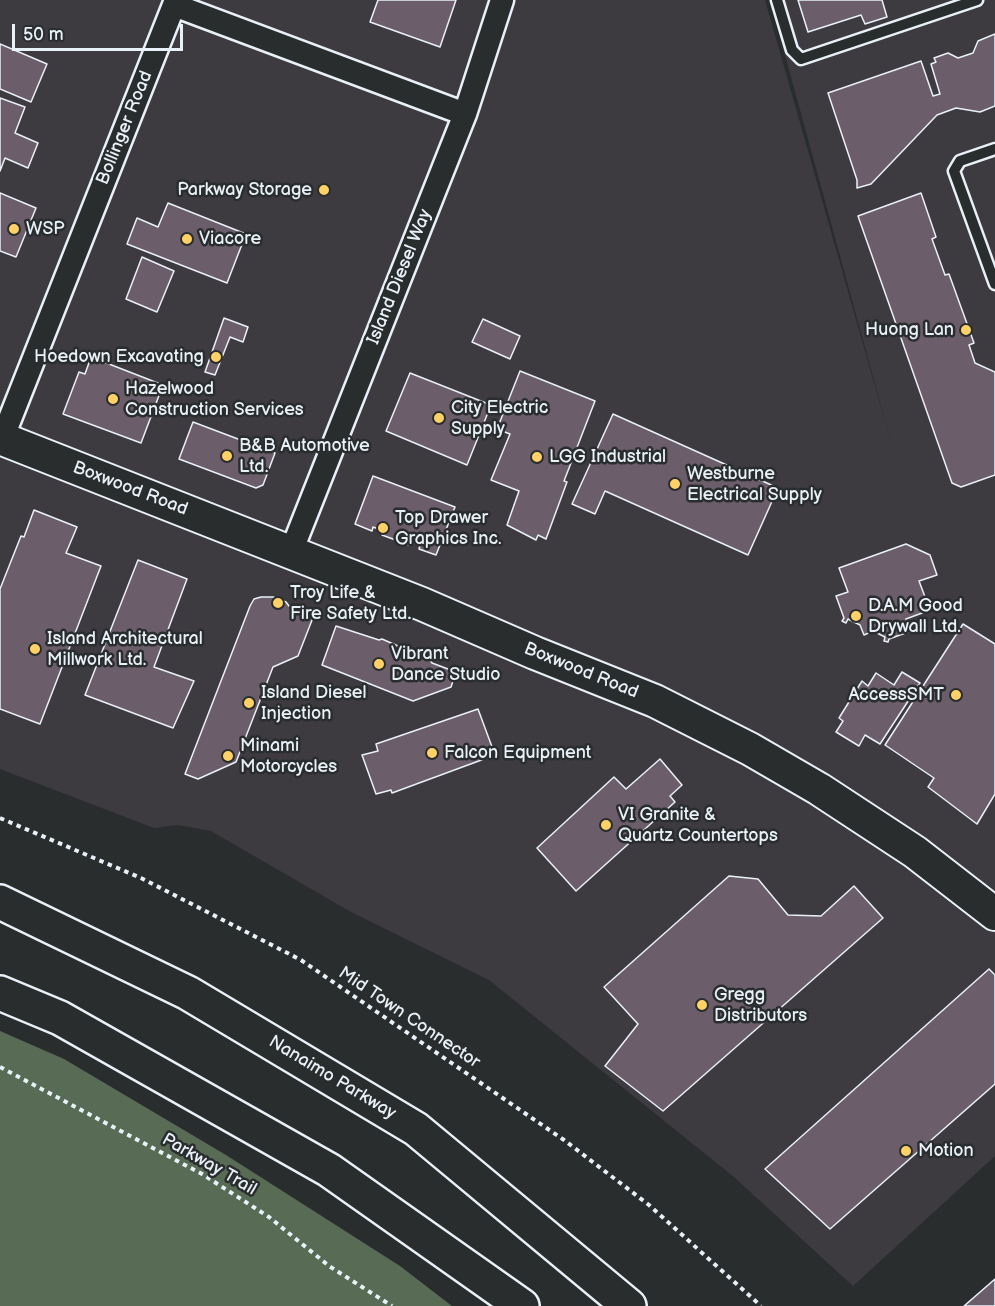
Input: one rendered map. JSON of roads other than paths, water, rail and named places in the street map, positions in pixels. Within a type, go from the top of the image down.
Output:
[{"type":"highway","name":"Nanaimo Parkway","points":[[0,902],[188,993],[416,1128],[629,1306]]},
{"type":"highway","points":[[0,993],[60,1018],[329,1170],[522,1306]]},
{"type":"street","name":"Island Diesel Way","points":[[291,552],[465,114],[502,0]]},
{"type":"street","name":"Bollinger Road","points":[[1,439],[174,5],[465,114]]},
{"type":"street","name":"Boxwood Road","points":[[1,439],[422,604],[535,653],[655,701],[750,749],[819,789],[915,852],[995,914]]},
{"type":"lane","points":[[777,0],[792,50],[801,60],[977,0]]},
{"type":"lane","points":[[995,149],[960,161],[954,171],[995,284]]},
{"type":"place","name":"Parkway Storage","points":[[324,190]]},
{"type":"place","name":"WSP","points":[[14,229]]},
{"type":"place","name":"Viacore","points":[[187,239]]},
{"type":"place","name":"Huong Lan","points":[[966,330]]},
{"type":"place","name":"Hoedown Excavating","points":[[216,357]]},
{"type":"place","name":"Hazelwood Construction Services","points":[[113,399]]},
{"type":"place","name":"City Electric Supply","points":[[439,418]]},
{"type":"place","name":"B&B Automotive Ltd.","points":[[227,456]]},
{"type":"place","name":"LGG Industrial","points":[[537,457]]},
{"type":"place","name":"Westburne Electrical Supply","points":[[675,484]]},
{"type":"place","name":"Top Drawer Graphics Inc.","points":[[383,528]]},
{"type":"place","name":"Troy Life & Fire Safety Ltd.","points":[[278,603]]},
{"type":"place","name":"D.A.M Good Drywall Ltd.","points":[[856,616]]},
{"type":"place","name":"Island Architectural Millwork Ltd.","points":[[35,649]]},
{"type":"place","name":"Vibrant Dance Studio","points":[[379,664]]},
{"type":"place","name":"AccessSMT","points":[[956,695]]},
{"type":"place","name":"Island Diesel Injection","points":[[249,703]]},
{"type":"place","name":"Falcon Equipment","points":[[432,753]]},
{"type":"place","name":"Minami Motorcycles","points":[[228,756]]},
{"type":"place","name":"VI Granite & Quartz Countertops","points":[[606,825]]},
{"type":"place","name":"Gregg Distributors","points":[[702,1005]]},
{"type":"place","name":"Motion","points":[[906,1151]]}]
